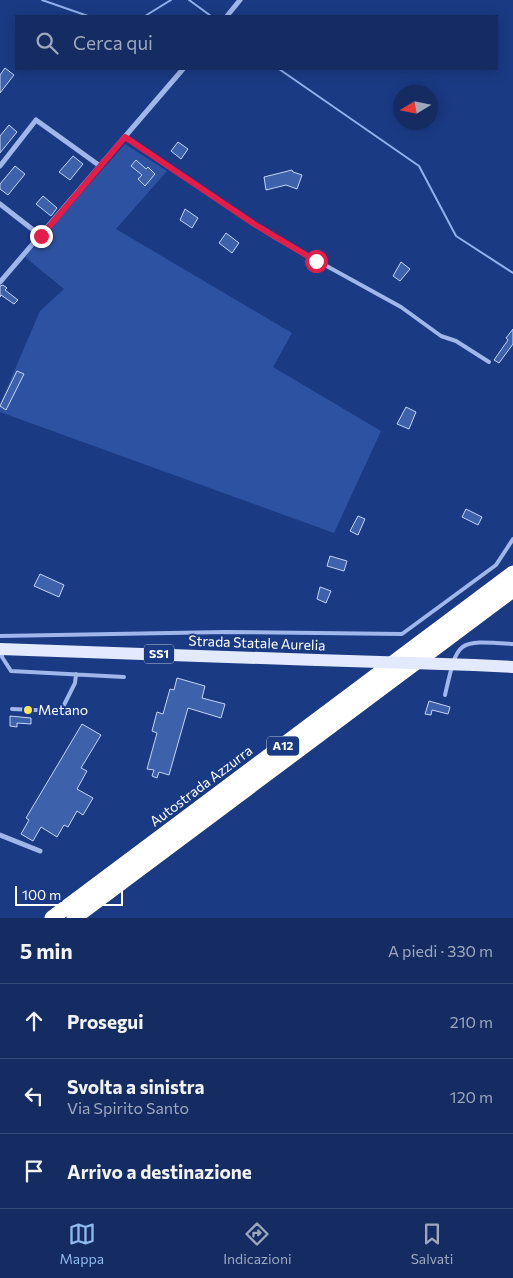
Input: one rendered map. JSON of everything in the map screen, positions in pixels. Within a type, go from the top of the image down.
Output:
[{"type":"highway","name":"Autostrada Azzurra","points":[[74,918],[505,592],[513,573]]},
{"type":"highway","name":"Autostrada Azzurra","points":[[52,918],[505,592]]},
{"type":"main road","name":"Strada Statale Aurelia","points":[[1,644],[317,660],[513,667]]},
{"type":"street","points":[[228,15],[240,0]]},
{"type":"street","points":[[0,282],[182,70]]},
{"type":"street","points":[[0,166],[36,120],[100,166]]},
{"type":"street","points":[[0,204],[41,236]]},
{"type":"street","points":[[0,835],[40,851]]},
{"type":"lane","points":[[125,137],[274,237],[401,307],[441,336],[456,341],[489,362]]},
{"type":"lane","points":[[124,677],[11,671],[2,657],[1,644],[226,632],[402,634],[496,565],[513,539]]},
{"type":"lane","points":[[505,592],[513,567]]},
{"type":"lane","points":[[445,695],[454,660],[463,646],[476,641],[513,644]]},
{"type":"lane","points":[[12,709],[57,711],[62,709],[75,683],[76,674]]},
{"type":"shaded area","points":[[125,144],[167,171],[116,229],[292,333],[273,367],[381,431],[334,533],[0,412],[0,404],[40,311],[64,289],[25,257]]},
{"type":"building","points":[[5,68],[14,75],[0,93],[0,75]]},
{"type":"building","points":[[9,125],[17,132],[0,153],[0,136]]},
{"type":"building","points":[[178,142],[188,149],[181,159],[171,151]]},
{"type":"building","points":[[73,156],[83,164],[70,180],[59,172]]},
{"type":"building","points":[[136,160],[155,174],[145,186],[138,179],[142,175],[131,166]]},
{"type":"building","points":[[15,166],[25,174],[8,195],[0,189],[0,184]]},
{"type":"building","points":[[292,170],[302,175],[297,189],[286,185],[266,190],[264,177]]},
{"type":"building","points":[[43,196],[57,208],[51,216],[36,204]]},
{"type":"building","points":[[185,209],[198,218],[192,228],[180,220]]},
{"type":"building","points":[[226,233],[239,243],[232,253],[219,243]]},
{"type":"building","points":[[401,262],[410,269],[400,281],[393,276]]},
{"type":"building","points":[[3,285],[7,288],[5,290],[18,300],[14,304],[1,295],[0,297],[0,286]]},
{"type":"building","points":[[513,329],[513,344],[499,363],[494,360]]},
{"type":"building","points":[[17,371],[24,374],[6,410],[0,406]]},
{"type":"building","points":[[406,407],[416,412],[409,429],[397,424]]},
{"type":"building","points":[[466,509],[482,517],[478,525],[462,517]]},
{"type":"building","points":[[358,516],[365,519],[358,535],[350,531]]},
{"type":"building","points":[[330,556],[347,561],[344,571],[327,566]]},
{"type":"building","points":[[40,574],[64,585],[59,597],[34,586]]},
{"type":"building","points":[[320,587],[331,591],[326,603],[317,599]]},
{"type":"building","points":[[177,678],[205,686],[202,698],[225,704],[221,718],[188,708],[169,775],[159,772],[157,778],[152,776],[154,770],[147,769],[157,733],[152,731],[157,712],[163,714],[170,689],[174,690]]},
{"type":"building","points":[[429,701],[450,707],[448,714],[432,710],[431,715],[425,714]]},
{"type":"building","points":[[10,716],[31,718],[31,724],[17,723],[17,727],[10,726]]},
{"type":"building","points":[[82,724],[101,735],[81,768],[87,771],[77,789],[93,798],[83,815],[77,811],[68,827],[64,825],[57,837],[41,827],[33,841],[21,834],[29,820],[26,818]]},
{"type":"waterway","points":[[42,0],[85,15]]},
{"type":"waterway","points":[[147,15],[171,0]]},
{"type":"waterway","points":[[189,0],[210,15]]},
{"type":"waterway","points":[[280,70],[419,166],[456,236],[513,273]]},
{"type":"place","name":"Metano","points":[[28,710]]},
{"type":"route","points":[[41,236],[125,137],[254,224],[316,261]]}]
